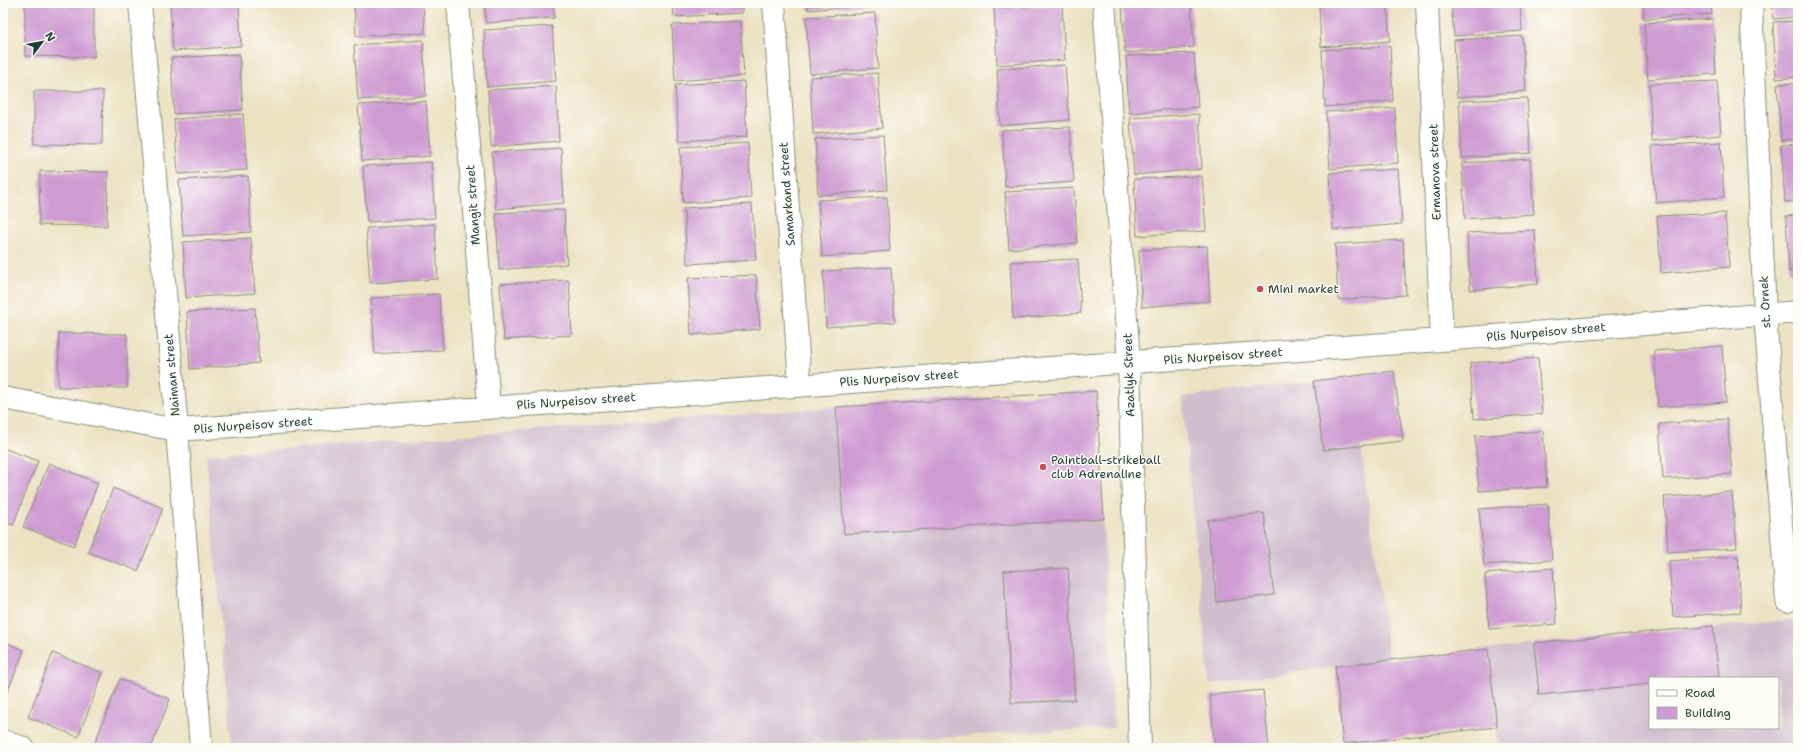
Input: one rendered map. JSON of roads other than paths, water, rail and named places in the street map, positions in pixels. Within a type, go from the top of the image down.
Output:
[{"type":"street","name":"Naiman street","points":[[140,3],[177,430],[201,748]]},
{"type":"street","name":"Mangit street","points":[[458,3],[489,407]]},
{"type":"street","name":"Samarkand street","points":[[774,3],[800,385]]},
{"type":"street","name":"Azatlyk Street","points":[[1104,3],[1129,362],[1140,748]]},
{"type":"street","name":"Ermanova street","points":[[1427,3],[1442,340]]},
{"type":"street","name":"st. Ornek","points":[[1751,3],[1765,314],[1787,600]]},
{"type":"street","name":"Plis Nurpeisov street","points":[[3,398],[177,430],[1442,340],[1798,312]]},
{"type":"street","points":[[3,741],[23,748]]},
{"type":"place","name":"Mini market","points":[[1260,289]]},
{"type":"place","name":"Paintball-strikeball club Adrenaline","points":[[1043,467]]}]
